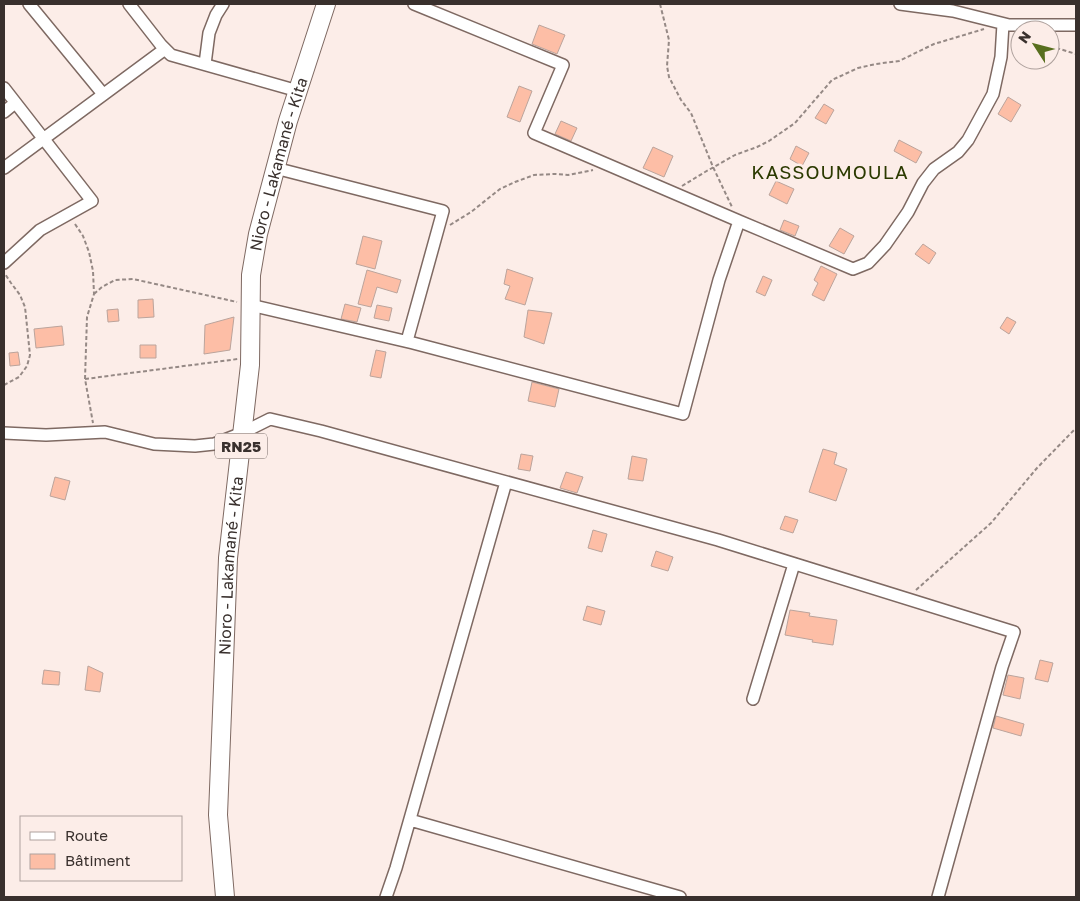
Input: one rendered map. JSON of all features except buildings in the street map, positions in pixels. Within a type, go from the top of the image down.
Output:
[{"type":"main road","name":"Nioro - Lakamané - Kita","points":[[225,897],[218,815],[228,558],[250,358],[251,275],[258,234],[288,121],[326,4]]},
{"type":"street","points":[[29,4],[103,94]]},
{"type":"street","points":[[129,4],[171,55],[298,91]]},
{"type":"street","points":[[206,64],[209,33],[216,15],[223,4]]},
{"type":"street","points":[[414,4],[563,65],[534,133],[854,269],[868,264],[885,245],[908,212],[923,183],[934,170],[958,152],[968,140],[993,94],[1001,57],[1003,24]]},
{"type":"street","points":[[900,4],[953,11],[1009,25],[1076,25]]},
{"type":"street","points":[[4,168],[165,49]]},
{"type":"street","points":[[4,88],[92,201],[40,230],[4,263]]},
{"type":"street","points":[[4,112],[15,103]]},
{"type":"street","points":[[276,168],[443,211],[407,341]]},
{"type":"street","points":[[250,305],[407,341],[683,414],[719,280],[739,221]]},
{"type":"street","points":[[4,433],[46,435],[105,432],[154,444],[195,446],[214,444],[270,419],[321,431],[718,540],[1014,632],[1002,667],[938,897]]},
{"type":"street","points":[[386,897],[410,820],[506,482]]},
{"type":"street","points":[[753,699],[794,564]]},
{"type":"street","points":[[410,820],[680,897]]},
{"type":"path","points":[[660,4],[669,40],[667,66],[669,77],[681,100],[691,113],[713,167],[739,221]]},
{"type":"path","points":[[672,192],[735,155],[768,141],[795,123],[832,80],[858,68],[899,61],[934,44],[1003,24]]},
{"type":"path","points":[[1060,49],[1076,54]]},
{"type":"path","points":[[437,232],[471,212],[500,189],[515,182],[534,175],[568,175],[611,166]]},
{"type":"path","points":[[68,214],[83,236],[93,271],[94,294],[87,317],[85,379],[95,432]]},
{"type":"path","points":[[4,272],[20,294],[25,306],[30,355],[27,366],[19,377],[4,385]]},
{"type":"path","points":[[94,294],[115,280],[133,279],[250,305]]},
{"type":"path","points":[[85,379],[250,358]]},
{"type":"path","points":[[907,599],[991,523],[1037,468],[1076,428]]},
{"type":"district","name":"KASSOUMOULA","points":[[830,171]]}]
